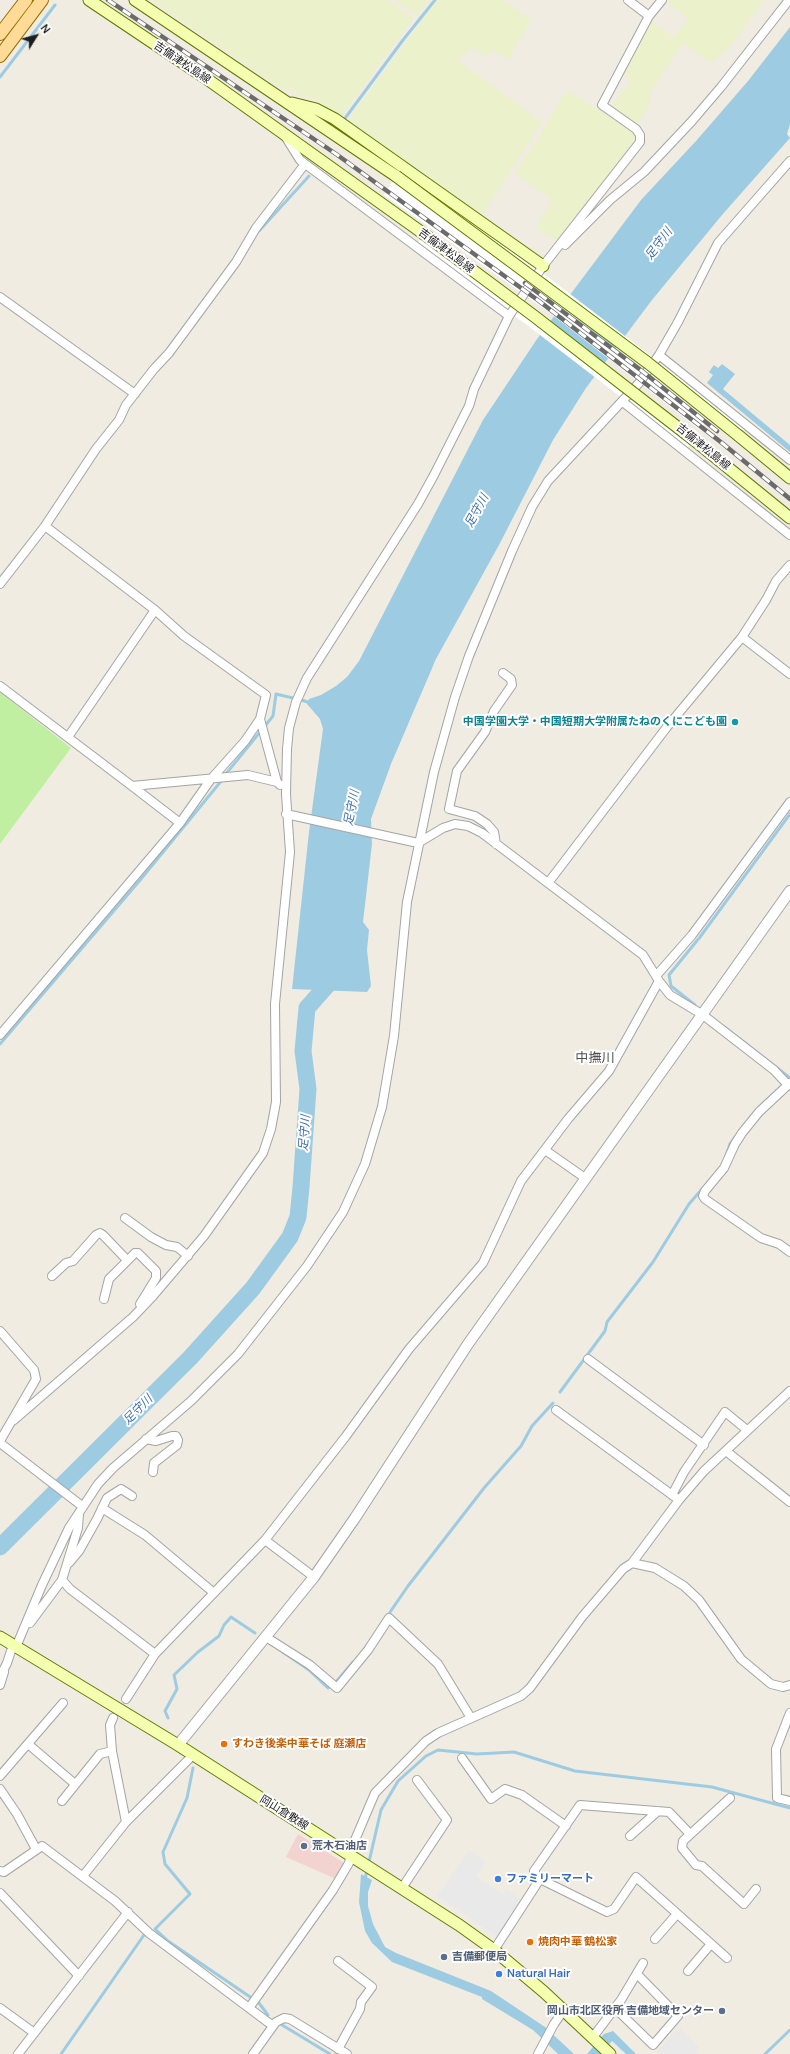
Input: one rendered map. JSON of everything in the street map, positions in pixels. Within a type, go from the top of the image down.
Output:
[{"type":"main road","points":[[0,34],[26,0]]},
{"type":"main road","points":[[0,56],[42,0]]},
{"type":"main road","name":"吉備津松島線","points":[[89,0],[282,132],[424,234],[546,325],[694,440],[790,518]]},
{"type":"main road","points":[[135,0],[396,176],[636,354],[790,478]]},
{"type":"main road","points":[[284,101],[316,109],[335,119],[544,266]]},
{"type":"main road","name":"岡山倉敷線","points":[[11,1641],[374,1870],[494,1950],[564,2010],[608,2051]]},
{"type":"street","points":[[628,0],[649,16]]},
{"type":"street","points":[[14,1420],[133,1317],[188,1256],[246,1179],[262,1153],[271,1129],[276,1102],[275,1004],[290,852],[289,814],[286,794],[289,728],[301,689],[418,504],[469,406],[474,389],[509,316],[544,266],[640,142],[640,135],[636,129],[602,105],[649,16],[662,0]]},
{"type":"street","points":[[556,251],[574,237],[610,200],[644,172],[660,155],[722,87],[789,0]]},
{"type":"street","points":[[282,132],[300,160],[509,316]]},
{"type":"street","points":[[0,1685],[7,1663],[11,1641],[42,1585],[80,1507],[113,1468],[210,1383],[263,1324],[324,1242],[353,1192],[374,1138],[388,1077],[394,1036],[407,902],[416,843],[434,772],[455,697],[470,656],[532,507],[548,481],[624,402],[659,355],[678,322],[718,244],[787,169],[790,161]]},
{"type":"street","points":[[0,584],[46,527],[96,450],[120,420],[126,405],[154,369],[169,353],[236,262],[256,228],[305,164]]},
{"type":"street","points":[[0,297],[135,394]]},
{"type":"street","points":[[659,355],[790,460]]},
{"type":"street","points":[[624,402],[790,535]]},
{"type":"street","points":[[46,527],[155,610],[184,636],[266,695],[262,725],[277,782],[286,794]]},
{"type":"street","points":[[548,883],[668,727],[742,637],[766,600],[776,581],[790,565]]},
{"type":"street","points":[[68,737],[155,610]]},
{"type":"street","points":[[742,637],[790,674]]},
{"type":"street","points":[[496,844],[494,832],[487,824],[475,816],[449,809],[457,771],[486,732],[494,711],[512,685],[511,679],[503,673]]},
{"type":"street","points":[[0,686],[180,824]]},
{"type":"street","points":[[0,1034],[180,824],[213,778],[245,741],[262,725]]},
{"type":"street","points":[[132,786],[231,775],[258,776],[277,782]]},
{"type":"street","points":[[126,1699],[155,1654],[265,1540],[346,1436],[409,1349],[483,1263],[521,1181],[609,1071],[658,978],[692,935],[790,802]]},
{"type":"street","points":[[289,814],[416,843],[443,828],[455,824],[468,826],[482,833],[643,955],[670,995],[702,1015],[787,1082],[742,1133],[724,1168],[705,1191],[703,1196],[705,1199],[761,1238],[779,1244],[790,1252]]},
{"type":"street","points":[[178,1745],[314,1577],[355,1518],[468,1344],[790,891]]},
{"type":"street","points":[[545,1150],[585,1178]]},
{"type":"street","points":[[125,1218],[151,1237],[166,1245],[177,1247],[188,1256]]},
{"type":"street","points":[[52,1276],[66,1264],[73,1261],[96,1235],[100,1233],[103,1234],[127,1260]]},
{"type":"street","points":[[104,1298],[109,1279],[127,1260],[135,1253],[138,1253],[156,1271],[156,1278],[133,1317]]},
{"type":"street","points":[[0,1331],[34,1370],[36,1379],[18,1408],[14,1420],[1,1443],[80,1507]]},
{"type":"street","points":[[588,1359],[704,1445]]},
{"type":"street","points":[[253,2003],[333,1890],[350,1863],[355,1858],[360,1826],[375,1793],[426,1741],[438,1733],[521,1696],[530,1688],[582,1617],[619,1573],[632,1563],[675,1498],[790,1390]]},
{"type":"street","points":[[556,1410],[675,1498]]},
{"type":"street","points":[[675,1498],[684,1472],[704,1445],[725,1412],[748,1430]]},
{"type":"street","points":[[146,1440],[156,1440],[172,1436],[176,1436],[178,1440],[176,1445],[154,1463],[153,1472]]},
{"type":"street","points":[[726,1450],[790,1502]]},
{"type":"street","points":[[66,1567],[79,1551],[107,1498],[115,1491],[120,1489],[132,1496]]},
{"type":"street","points":[[11,1641],[62,1580],[78,1528],[80,1507]]},
{"type":"street","points":[[102,1508],[145,1535],[214,1593]]},
{"type":"street","points":[[265,1540],[314,1577]]},
{"type":"street","points":[[632,1563],[655,1568],[684,1586],[699,1600],[741,1659],[771,1684],[783,1687],[790,1685]]},
{"type":"street","points":[[62,1580],[70,1589],[155,1654]]},
{"type":"street","points":[[266,1638],[310,1665],[337,1688],[368,1650],[389,1618],[438,1664],[471,1718]]},
{"type":"street","points":[[0,1676],[7,1663]]},
{"type":"street","points":[[0,1776],[63,1703]]},
{"type":"street","points":[[790,1712],[776,1748],[777,1798],[790,1801]]},
{"type":"street","points":[[113,1718],[110,1725],[112,1751],[126,1822]]},
{"type":"street","points":[[28,1744],[75,1784]]},
{"type":"street","points":[[62,1800],[100,1754],[112,1751]]},
{"type":"street","points":[[83,1876],[126,1822],[193,1755]]},
{"type":"street","points":[[462,1758],[491,1799],[505,1789],[522,1795],[566,1826]]},
{"type":"street","points":[[402,1888],[447,1820],[417,1780]]},
{"type":"street","points":[[0,1789],[17,1814],[36,1849]]},
{"type":"street","points":[[730,1798],[683,1841],[682,1848],[696,1864],[702,1866],[744,1904],[756,1889]]},
{"type":"street","points":[[690,1834],[669,1812],[580,1805],[534,1871],[540,1879],[607,1912],[614,1909],[636,1876],[727,1958]]},
{"type":"street","points":[[630,1836],[658,1811]]},
{"type":"street","points":[[0,1871],[4,1872],[42,1846],[128,1912],[149,1933],[253,2003],[273,2026]]},
{"type":"street","points":[[494,1950],[540,1879]]},
{"type":"street","points":[[0,1893],[79,1976]]},
{"type":"street","points":[[18,2054],[33,2032],[79,1976],[128,1912]]},
{"type":"street","points":[[655,1939],[677,1914]]},
{"type":"street","points":[[688,1971],[711,1944]]},
{"type":"street","points":[[338,1961],[372,1987],[361,2002],[360,2009],[338,2049]]},
{"type":"street","points":[[595,2039],[643,1963]]},
{"type":"street","points":[[615,2008],[653,2045],[678,2016],[637,1974]]},
{"type":"street","points":[[0,2008],[33,2032]]},
{"type":"street","points":[[538,2054],[550,2031],[564,2010]]},
{"type":"street","points":[[253,2054],[273,2026],[284,2018],[290,2019],[347,2054]]},
{"type":"shaded area","name":"荒木石油店","points":[[298,1834],[346,1864],[336,1879],[286,1857]]},
{"type":"shaded area","points":[[469,1850],[486,1862],[476,1876],[502,1894],[506,1889],[523,1901],[497,1937],[437,1896]]},
{"type":"shaded area","points":[[679,2027],[698,2047],[696,2052],[699,2054],[659,2054],[657,2051]]},
{"type":"green space","points":[[151,0],[388,0],[413,18],[341,117],[319,102],[279,87]]},
{"type":"green space","points":[[394,0],[428,0],[417,16]]},
{"type":"green space","points":[[437,0],[503,0],[531,20],[508,60],[492,50],[486,57],[472,47],[458,61],[542,122],[482,215],[348,120]]},
{"type":"green space","points":[[669,0],[763,0],[731,45],[711,63],[683,43],[651,91],[649,100],[650,104],[637,124],[611,107],[631,80],[623,74],[652,21],[674,38],[688,19],[667,2]]},
{"type":"green space","points":[[568,91],[633,131],[636,134],[636,138],[559,238],[555,240],[536,228],[552,200],[515,173],[537,140],[562,96]]},
{"type":"green space","points":[[0,692],[71,748],[0,844]]},
{"type":"water","points":[[790,27],[790,124],[787,134],[790,138],[722,215],[652,300],[586,388],[553,440],[499,545],[436,659],[391,764],[371,819],[372,844],[363,922],[369,930],[367,950],[371,986],[367,992],[292,989],[309,832],[323,729],[320,719],[307,704],[309,699],[321,695],[336,686],[347,677],[359,661],[483,420],[537,339],[641,200],[696,141],[748,81]]},
{"type":"water","points":[[722,364],[735,374],[723,389],[790,445],[790,452],[707,383],[713,375],[709,372],[714,365],[718,368]]},
{"type":"water","points":[[361,1874],[372,1880],[368,1892],[368,1906],[373,1924],[385,1947],[396,1953],[491,1991],[545,2027],[574,2054],[558,2054],[533,2030],[482,1999],[482,1997],[392,1962],[372,1943],[365,1931],[359,1902]]},
{"type":"water","points":[[613,2031],[636,2054],[626,2054],[612,2041],[600,2054],[587,2054],[604,2034]]},
{"type":"pier","points":[[402,169],[531,264],[745,428],[736,439],[624,352],[393,180]]},
{"type":"pier","points":[[392,182],[557,303],[707,420],[700,430],[550,313],[384,195]]},
{"type":"pier","points":[[427,229],[539,313],[697,436],[687,448],[527,325],[417,244]]},
{"type":"waterway","points":[[343,121],[403,40],[435,0]]},
{"type":"waterway","points":[[0,77],[55,5]]},
{"type":"waterway","points":[[259,231],[309,176]]},
{"type":"waterway","points":[[225,775],[273,716],[276,694],[293,698]]},
{"type":"waterway","points":[[302,700],[310,703]]},
{"type":"waterway","points":[[0,1044],[141,879],[222,780]]},
{"type":"waterway","points":[[695,1005],[671,986],[669,975],[700,937],[790,814]]},
{"type":"waterway","name":"足守川","points":[[0,1547],[190,1358],[253,1288],[290,1237],[298,1217],[301,1187],[308,1089],[303,1051],[307,1008],[330,982],[331,969]]},
{"type":"waterway","points":[[723,1026],[790,1078],[759,1107]]},
{"type":"waterway","points":[[726,1156],[730,1144],[736,1136]]},
{"type":"waterway","points":[[560,1392],[605,1331],[607,1322],[653,1262],[689,1204],[702,1189]]},
{"type":"waterway","points":[[386,1618],[408,1586],[484,1488],[521,1446],[532,1426],[553,1403]]},
{"type":"waterway","points":[[168,1718],[165,1711],[177,1689],[174,1675],[198,1652],[219,1636],[224,1625],[231,1617],[255,1633]]},
{"type":"waterway","points":[[283,1652],[309,1670],[328,1688],[336,1682],[353,1662]]},
{"type":"waterway","points":[[365,1879],[381,1810],[398,1781],[426,1756],[438,1750],[477,1754],[514,1752],[575,1771],[712,1787],[790,1808]]},
{"type":"waterway","points":[[193,1768],[187,1798],[163,1852],[165,1864],[190,1894],[155,1929],[168,1941],[259,2003],[268,2015]]},
{"type":"waterway","points":[[61,2054],[144,1935]]},
{"type":"waterway","points":[[282,2025],[330,2054]]},
{"type":"waterway","points":[[765,2054],[790,2030]]},
{"type":"railway","points":[[108,0],[336,154],[539,301],[722,443],[790,499]]},
{"type":"railway","points":[[525,283],[642,371],[717,431]]},
{"type":"place","name":"中国学園大学・中国短期大学附属たねのくにこども園","points":[[735,722]]},
{"type":"place","name":"すわき後楽中華そば 庭瀬店","points":[[224,1744]]},
{"type":"place","name":"荒木石油店","points":[[304,1846]]},
{"type":"place","name":"ファミリーマート","points":[[498,1879]]},
{"type":"place","name":"焼肉中華 鶴松家","points":[[530,1942]]},
{"type":"place","name":"吉備郵便局","points":[[444,1957]]},
{"type":"place","name":"Natural Hair","points":[[499,1974]]},
{"type":"place","name":"岡山市北区役所 吉備地域センター","points":[[722,2011]]},
{"type":"district","name":"中撫川","points":[[595,1058]]}]
